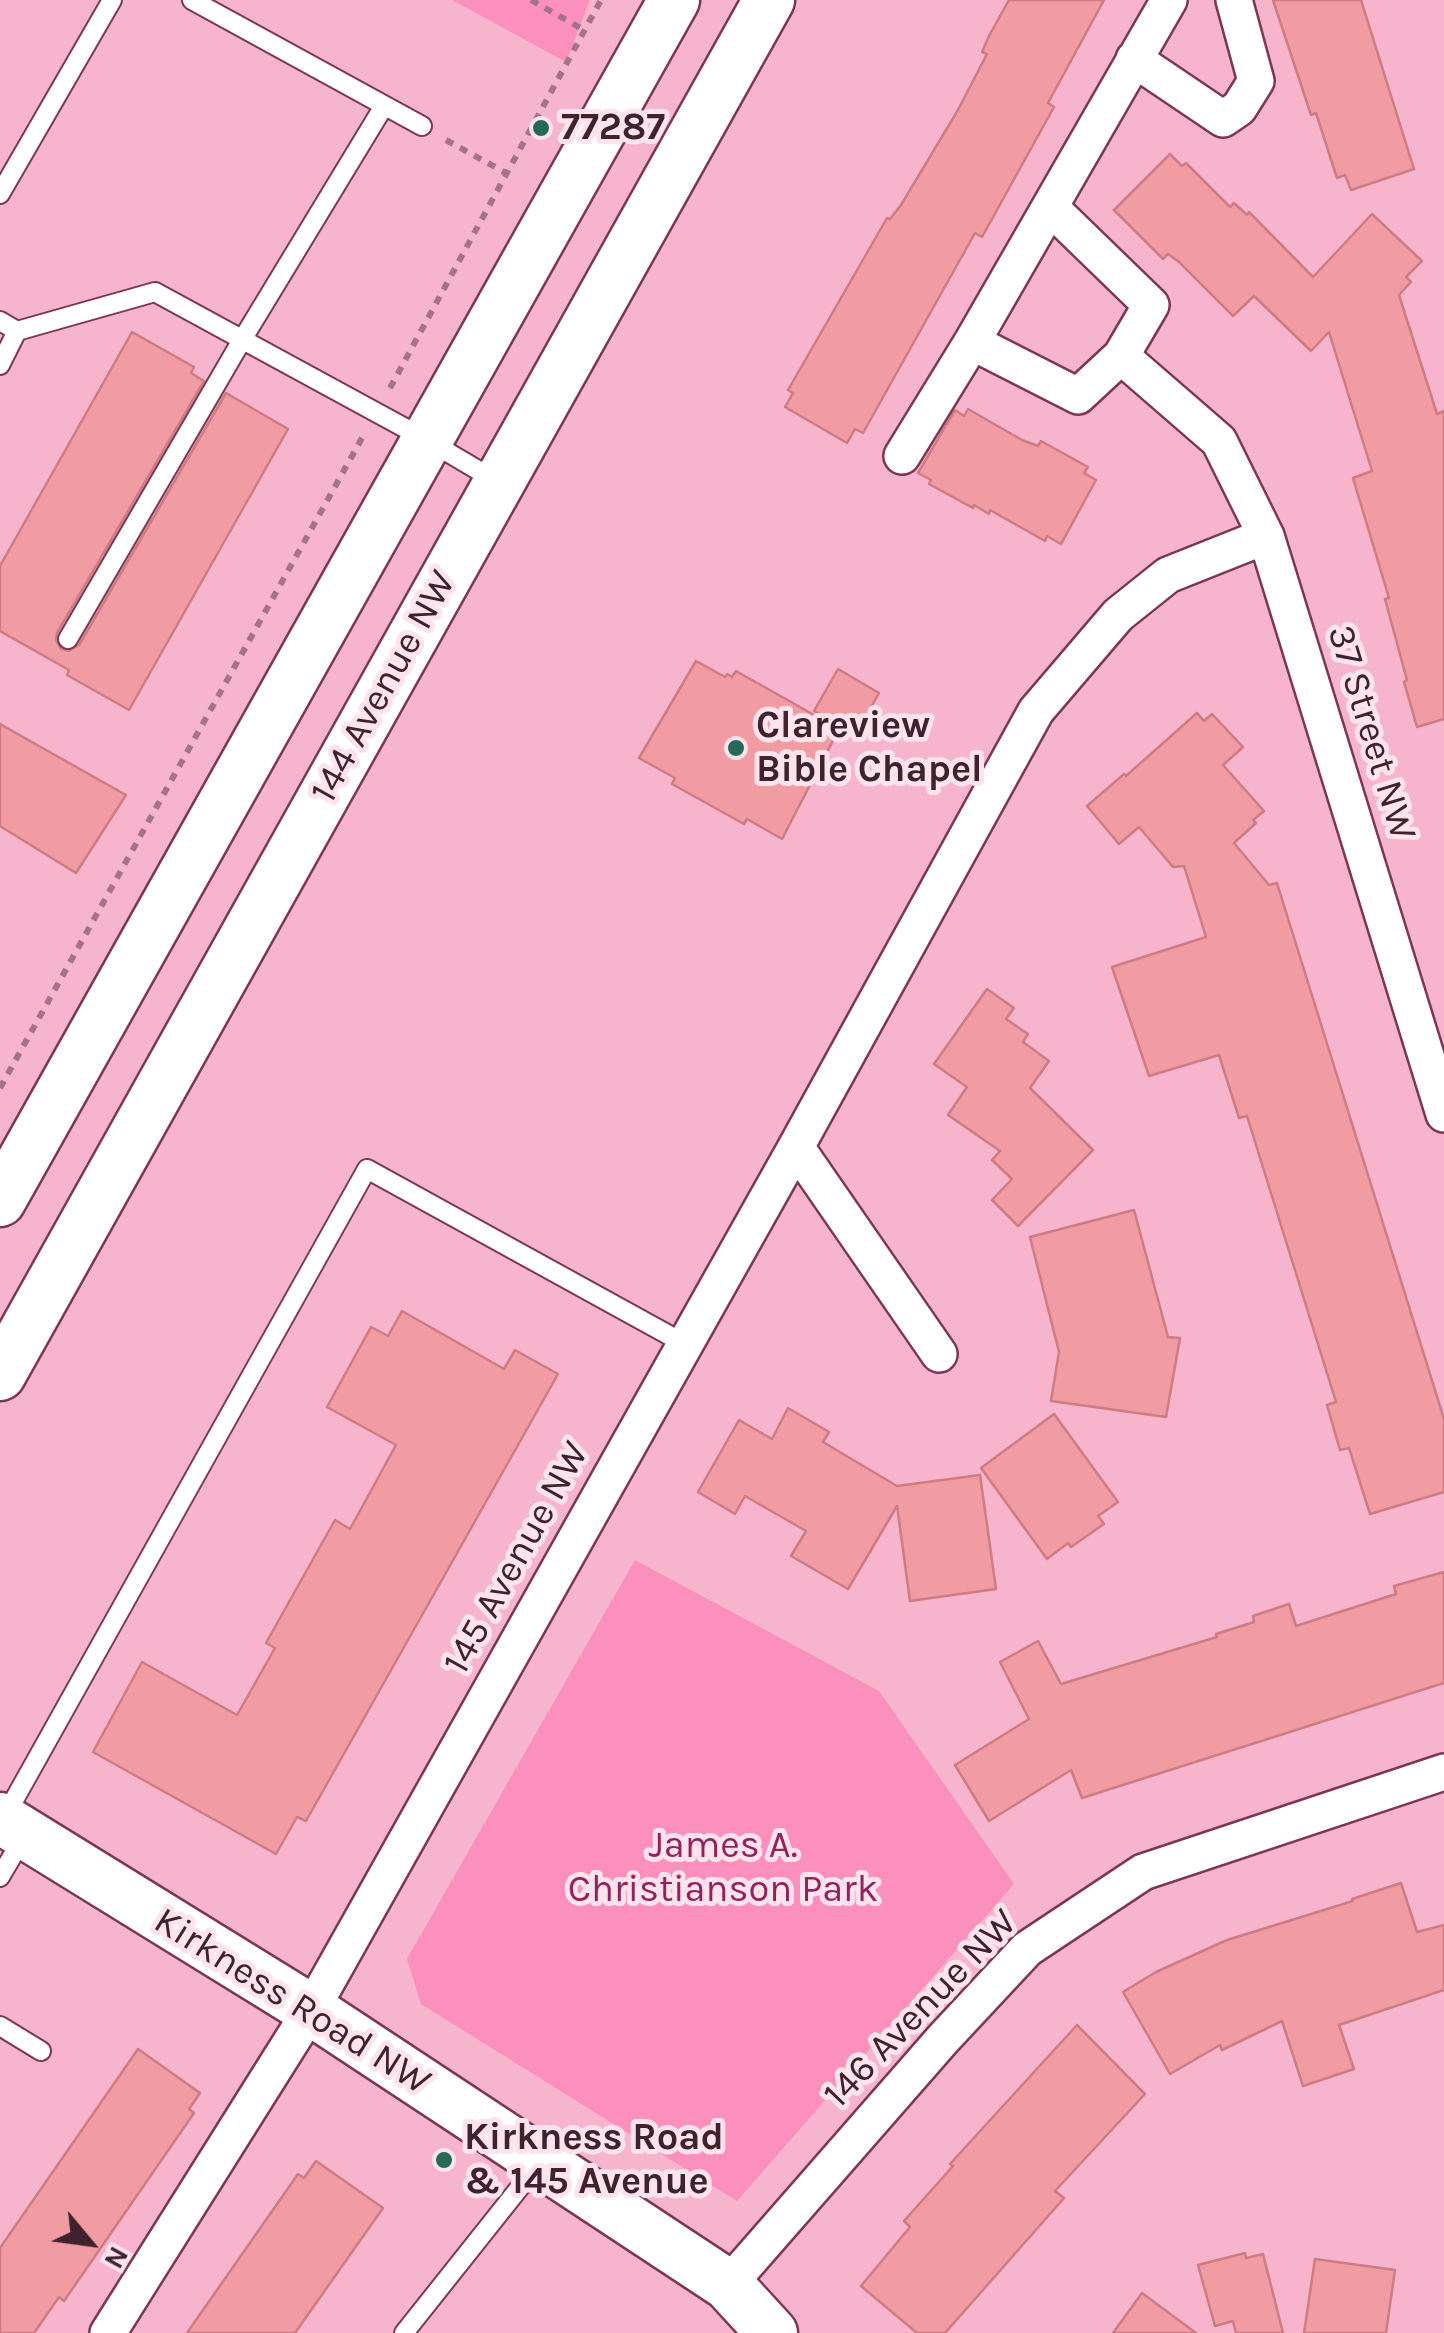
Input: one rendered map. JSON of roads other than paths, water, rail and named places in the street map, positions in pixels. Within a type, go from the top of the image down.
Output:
[{"type":"main road","points":[[0,1201],[674,0]]},
{"type":"main road","name":"144 Avenue NW","points":[[0,1375],[770,0]]},
{"type":"main road","name":"Kirkness Road NW","points":[[9,1824],[310,2010],[728,2285],[772,2333]]},
{"type":"street","points":[[902,456],[972,342],[1168,0]]},
{"type":"street","points":[[1134,59],[1223,119],[1239,108],[1256,80],[1234,0]]},
{"type":"street","points":[[972,342],[1078,396],[1121,356],[1151,305],[1050,208]]},
{"type":"street","name":"37 Street NW","points":[[1121,356],[1219,440],[1266,536],[1444,1114]]},
{"type":"street","name":"145 Avenue NW","points":[[108,2333],[310,2010],[686,1344],[1036,711],[1118,616],[1168,575],[1266,536]]},
{"type":"street","points":[[796,1147],[939,1354]]},
{"type":"street","name":"146 Avenue NW","points":[[728,2285],[1027,1948],[1144,1872],[1444,1772]]},
{"type":"lane","points":[[0,194],[112,0]]},
{"type":"lane","points":[[192,0],[422,126]]},
{"type":"lane","points":[[68,639],[384,106]]},
{"type":"lane","points":[[0,321],[18,331],[155,292],[498,482]]},
{"type":"lane","points":[[0,365],[18,331]]},
{"type":"lane","points":[[0,1876],[9,1824],[367,1169],[686,1344]]},
{"type":"lane","points":[[0,2026],[40,2051]]},
{"type":"lane","points":[[404,2333],[540,2162]]},
{"type":"place","name":"77287","points":[[541,128]]},
{"type":"place","name":"Clareview Bible Chapel","points":[[736,748]]},
{"type":"place","name":"Kirkness Road & 145 Avenue","points":[[444,2160]]},
{"type":"park label","name":"James A. Christianson Park","points":[[723,1868]]}]
